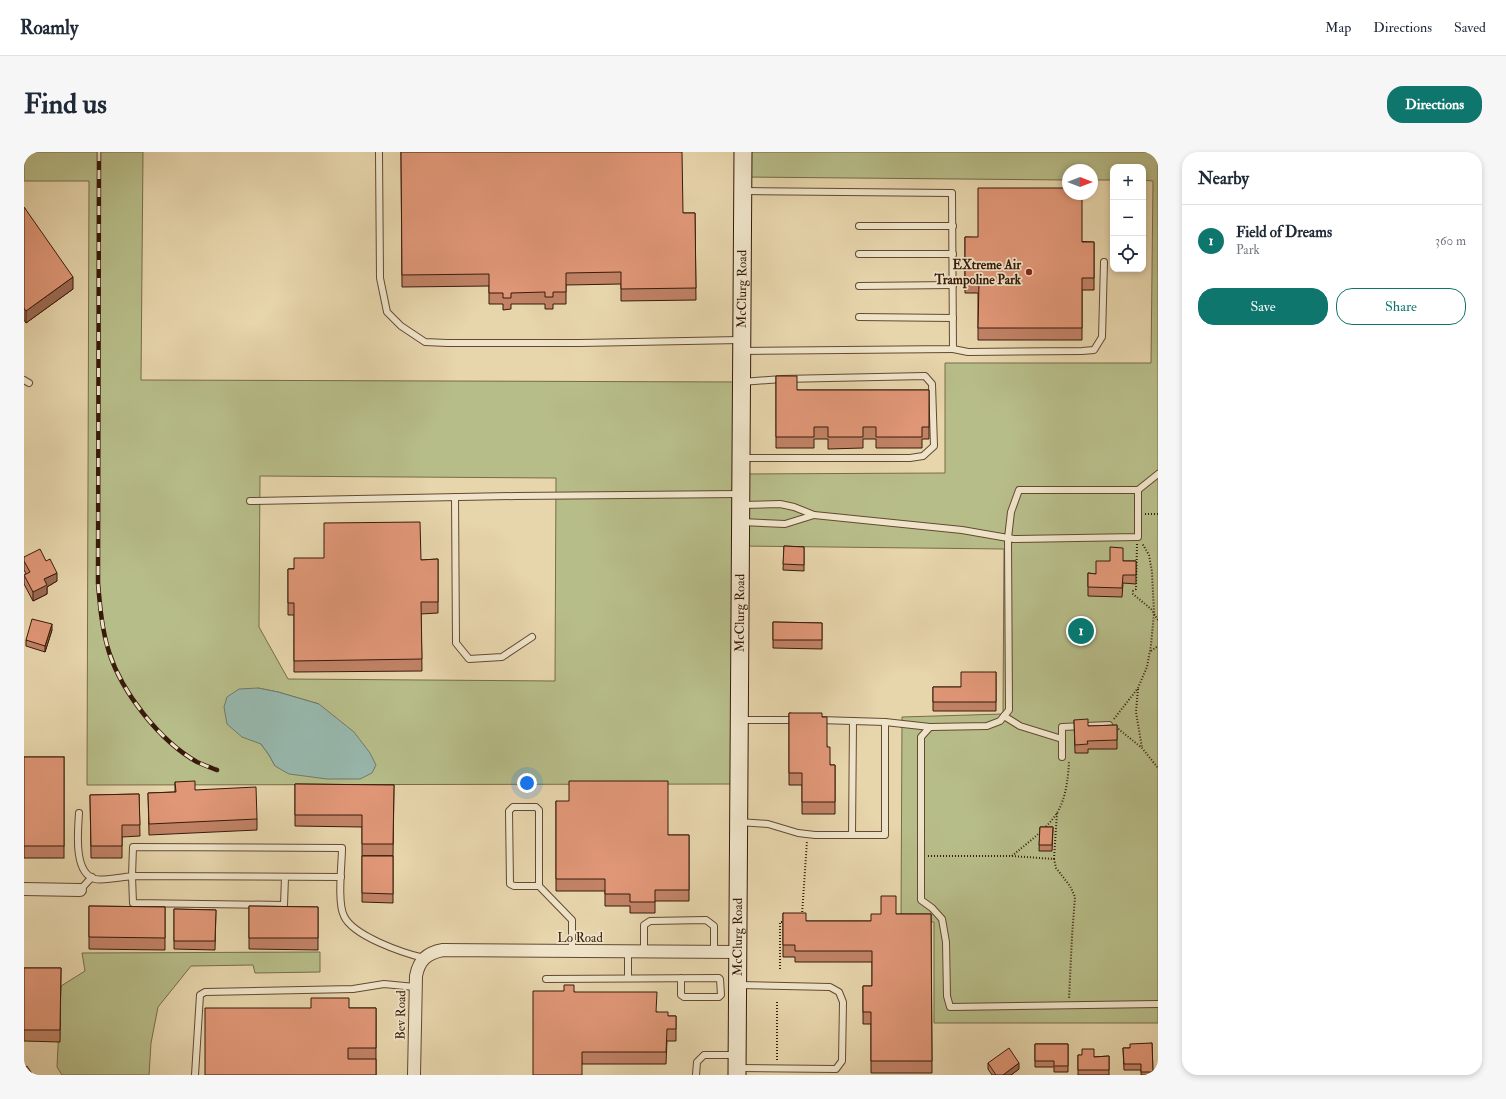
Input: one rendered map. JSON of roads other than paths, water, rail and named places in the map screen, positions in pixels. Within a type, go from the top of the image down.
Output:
[{"type":"street","name":"McClurg Road","points":[[737,1066],[743,152]]},
{"type":"street","points":[[24,889],[80,890]]},
{"type":"street","name":"Lo Road","points":[[424,958],[433,952],[443,950],[738,952]]},
{"type":"street","name":"Bev Road","points":[[414,1075],[415,987],[417,969],[424,958]]},
{"type":"lane","points":[[379,152],[380,278],[388,312],[401,326],[425,342],[954,348],[968,352],[1094,350],[1102,336],[1104,262]]},
{"type":"lane","points":[[743,191],[952,193],[954,348]]},
{"type":"lane","points":[[858,226],[953,226]]},
{"type":"lane","points":[[858,254],[953,254]]},
{"type":"lane","points":[[858,286],[953,284]]},
{"type":"lane","points":[[859,317],[953,318]]},
{"type":"lane","points":[[741,458],[910,458],[923,456],[934,446],[932,384],[925,376],[782,379],[742,382]]},
{"type":"lane","points":[[815,720],[885,722],[930,727],[987,726],[1000,721],[1009,710],[1008,538],[1011,512],[1019,490],[1138,490],[1158,474]]},
{"type":"lane","points":[[250,501],[455,497],[741,499],[794,507],[814,515],[962,530],[1014,539],[1138,537],[1138,490]]},
{"type":"lane","points":[[455,497],[456,643],[469,658],[502,657],[532,637]]},
{"type":"lane","points":[[741,522],[785,524],[814,515]]},
{"type":"lane","points":[[1004,716],[1020,726],[1062,739]]},
{"type":"lane","points":[[740,720],[800,720]]},
{"type":"lane","points":[[852,835],[853,721]]},
{"type":"lane","points":[[739,822],[768,824],[798,833],[808,834],[885,835],[885,722]]},
{"type":"lane","points":[[1062,757],[1062,727],[1109,725]]},
{"type":"lane","points":[[930,727],[921,737],[921,900],[932,908],[942,919],[946,942],[947,996],[950,1007],[1158,1004]]},
{"type":"lane","points":[[539,886],[514,886],[510,884],[509,811],[513,807],[536,807],[539,810],[539,886],[572,920],[572,952]]},
{"type":"lane","points":[[79,813],[77,846],[81,864],[89,876],[96,879],[132,876],[341,877]]},
{"type":"lane","points":[[285,877],[284,905],[133,904],[133,847],[342,848],[341,902],[344,915],[349,923],[359,932],[409,954],[424,958]]},
{"type":"lane","points":[[80,890],[92,878]]},
{"type":"lane","points":[[644,952],[644,925],[650,921],[699,920],[706,920],[714,926],[714,952]]},
{"type":"lane","points":[[628,952],[628,978]]},
{"type":"lane","points":[[546,979],[628,978],[681,978],[719,978],[721,995],[719,997],[681,996],[681,978]]},
{"type":"lane","points":[[195,1075],[200,995],[205,992],[353,989],[384,984],[415,987]]},
{"type":"lane","points":[[696,1075],[696,1062],[704,1055],[737,1066],[836,1069],[842,1061],[843,1002],[839,992],[830,987],[738,985]]},
{"type":"water","points":[[258,688],[278,692],[319,704],[354,732],[370,753],[376,765],[372,773],[360,779],[327,779],[289,774],[275,766],[261,744],[242,737],[227,724],[224,707],[227,697],[239,689]]},
{"type":"railway","points":[[99,152],[98,583],[103,627],[109,652],[115,668],[123,684],[144,714],[156,729],[183,753],[197,762],[217,770]]},
{"type":"place","name":"EXtreme Air Trampoline Park","points":[[1029,272]]},
{"type":"place","name":"Field of Dreams","points":[[1081,631]]}]
